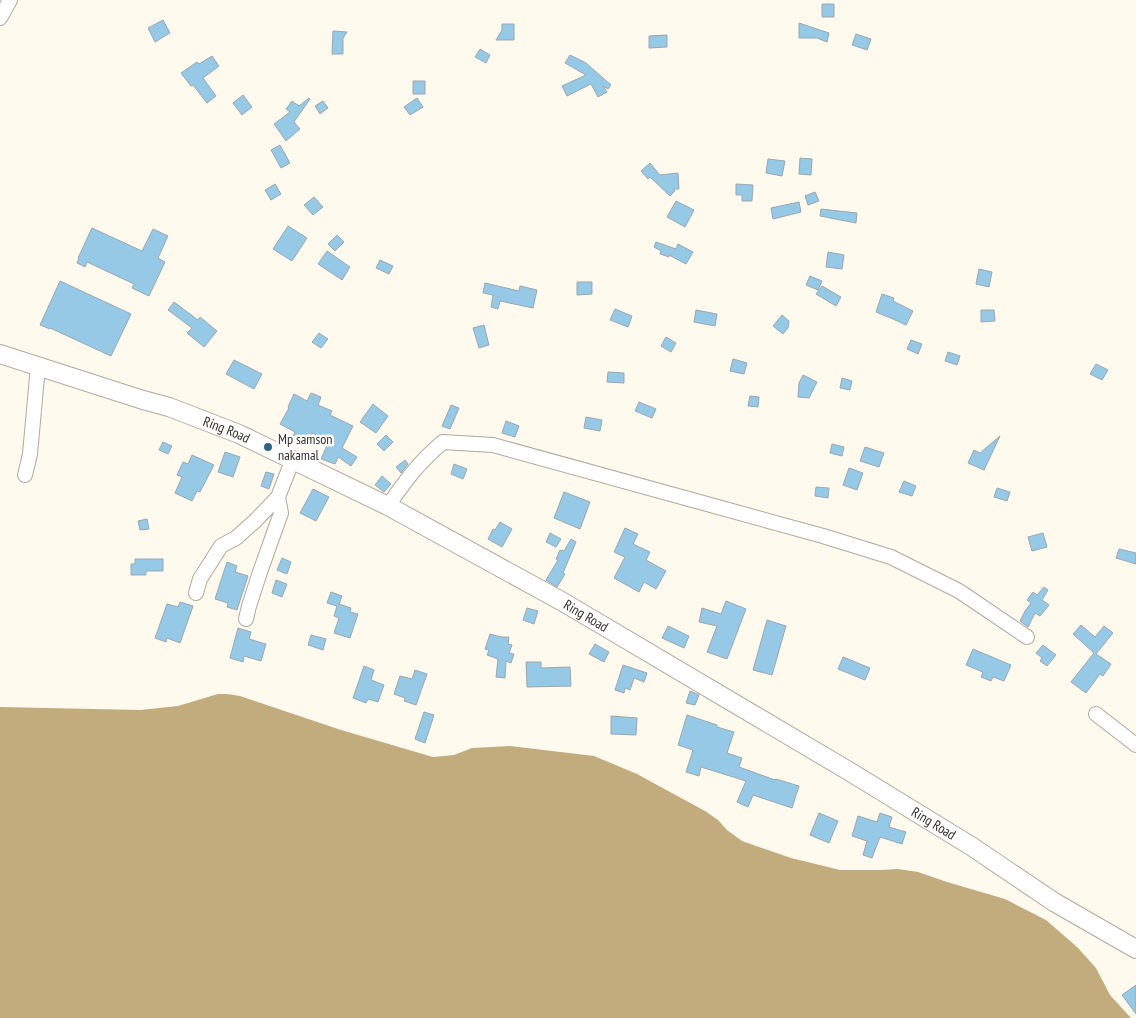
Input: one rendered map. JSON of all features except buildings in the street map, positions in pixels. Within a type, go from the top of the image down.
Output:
[{"type":"main road","name":"Ring Road","points":[[0,354],[184,412],[239,434],[388,506],[563,602],[971,846],[1054,902],[1136,949]]},
{"type":"street","points":[[0,18],[10,0]]},
{"type":"street","points":[[24,476],[30,454],[38,366]]},
{"type":"street","points":[[388,506],[406,479],[443,442],[493,445],[823,536],[891,557],[959,591],[1027,637]]},
{"type":"street","points":[[196,593],[200,578],[221,546],[236,538],[278,498],[293,459]]},
{"type":"street","points":[[246,619],[260,572],[282,513],[278,498]]},
{"type":"street","points":[[1096,714],[1136,745]]},
{"type":"shaded area","points":[[218,694],[240,696],[341,730],[433,757],[454,755],[472,748],[510,746],[594,756],[637,774],[705,811],[742,841],[791,858],[840,870],[898,869],[918,872],[1005,899],[1046,920],[1077,947],[1096,968],[1110,995],[1131,1018],[0,1018],[0,707],[140,710],[178,706]]},
{"type":"place","name":"Mp samson nakamal","points":[[268,447]]}]
